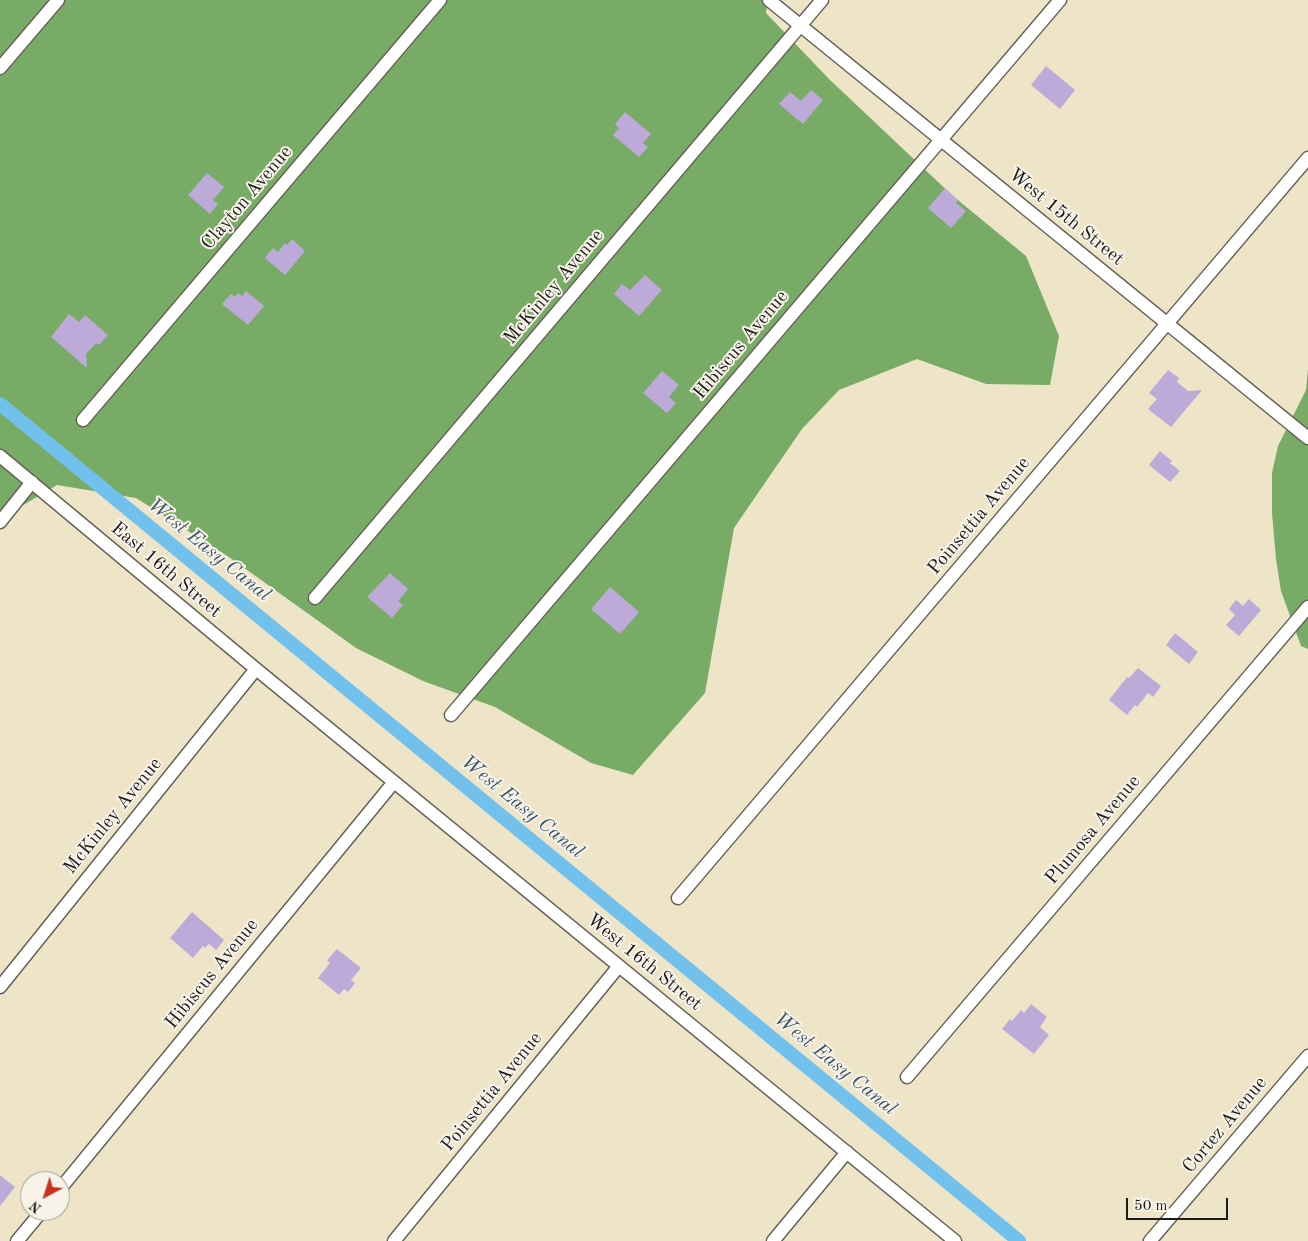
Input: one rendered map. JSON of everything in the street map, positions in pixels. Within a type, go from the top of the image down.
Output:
[{"type":"street","points":[[0,68],[58,0]]},
{"type":"street","name":"Clayton Avenue","points":[[83,420],[440,0]]},
{"type":"street","name":"West 15th Street","points":[[770,0],[1308,438]]},
{"type":"street","name":"McKinley Avenue","points":[[315,598],[822,0]]},
{"type":"street","name":"Hibiscus Avenue","points":[[451,715],[1060,0]]},
{"type":"street","name":"Poinsettia Avenue","points":[[678,898],[1308,158]]},
{"type":"street","name":"East 16th Street","points":[[0,456],[309,712]]},
{"type":"street","points":[[0,522],[32,482]]},
{"type":"street","name":"Plumosa Avenue","points":[[907,1078],[1308,607]]},
{"type":"street","name":"McKinley Avenue","points":[[0,987],[256,669]]},
{"type":"street","name":"West 16th Street","points":[[309,712],[955,1241]]},
{"type":"street","name":"Hibiscus Avenue","points":[[70,1177],[394,782]]},
{"type":"street","name":"Poinsettia Avenue","points":[[394,1241],[619,966]]},
{"type":"street","name":"Cortez Avenue","points":[[1150,1241],[1308,1056]]},
{"type":"street","points":[[773,1241],[846,1152]]},
{"type":"street","points":[[18,1241],[34,1221]]},
{"type":"green space","points":[[0,0],[768,0],[766,13],[829,79],[953,196],[1026,256],[1059,336],[1050,385],[986,384],[917,359],[839,390],[802,429],[734,528],[705,693],[633,775],[591,763],[495,707],[423,681],[356,648],[229,557],[136,498],[57,485],[0,519]]},
{"type":"green space","points":[[1308,368],[1308,649],[1301,646],[1281,591],[1272,513],[1272,473],[1278,446],[1306,390]]},
{"type":"building","points":[[1046,66],[1075,90],[1060,109],[1031,85]]},
{"type":"building","points":[[811,90],[823,100],[803,124],[779,104],[790,92],[801,101]]},
{"type":"building","points":[[625,112],[651,134],[643,143],[648,147],[639,157],[613,135],[619,128],[615,124]]},
{"type":"building","points":[[207,173],[224,187],[213,200],[218,204],[210,214],[188,195]]},
{"type":"building","points":[[945,188],[958,200],[956,203],[966,211],[951,228],[928,208]]},
{"type":"building","points":[[292,239],[305,251],[285,275],[265,258],[273,248],[278,252],[285,243],[287,245]]},
{"type":"building","points":[[645,275],[662,290],[639,316],[614,294],[622,284],[630,290]]},
{"type":"building","points":[[246,291],[264,306],[248,325],[222,304],[231,294],[235,297],[238,293],[242,296]]},
{"type":"building","points":[[69,314],[79,322],[85,315],[108,335],[99,345],[96,343],[86,354],[87,368],[51,337]]},
{"type":"building","points":[[1168,370],[1179,378],[1177,382],[1188,391],[1202,390],[1171,427],[1148,409],[1157,399],[1149,393]]},
{"type":"building","points":[[662,371],[679,385],[669,397],[676,403],[667,413],[643,393]]},
{"type":"building","points":[[1160,451],[1180,471],[1170,482],[1149,465]]},
{"type":"building","points":[[390,573],[408,589],[398,601],[403,605],[392,618],[367,597]]},
{"type":"building","points":[[610,587],[639,612],[620,634],[591,609]]},
{"type":"building","points":[[1249,599],[1261,610],[1239,636],[1226,625],[1235,615],[1229,609],[1236,600],[1243,606]]},
{"type":"building","points":[[1175,633],[1198,652],[1189,664],[1166,645]]},
{"type":"building","points":[[1138,668],[1161,686],[1153,697],[1148,693],[1137,707],[1135,705],[1127,715],[1109,700],[1127,677],[1129,678]]},
{"type":"building","points":[[192,912],[224,940],[216,950],[209,944],[205,948],[203,946],[193,958],[170,938]]},
{"type":"building","points":[[337,949],[361,968],[351,980],[355,983],[348,992],[344,989],[339,995],[318,978],[330,963],[327,960]]},
{"type":"building","points":[[1031,1004],[1047,1017],[1040,1027],[1049,1035],[1034,1054],[1002,1029],[1010,1019],[1012,1021],[1021,1010],[1024,1013]]},
{"type":"building","points":[[0,1175],[15,1187],[0,1206]]},
{"type":"waterway","name":"West Easy Canal","points":[[0,404],[1019,1241]]}]
